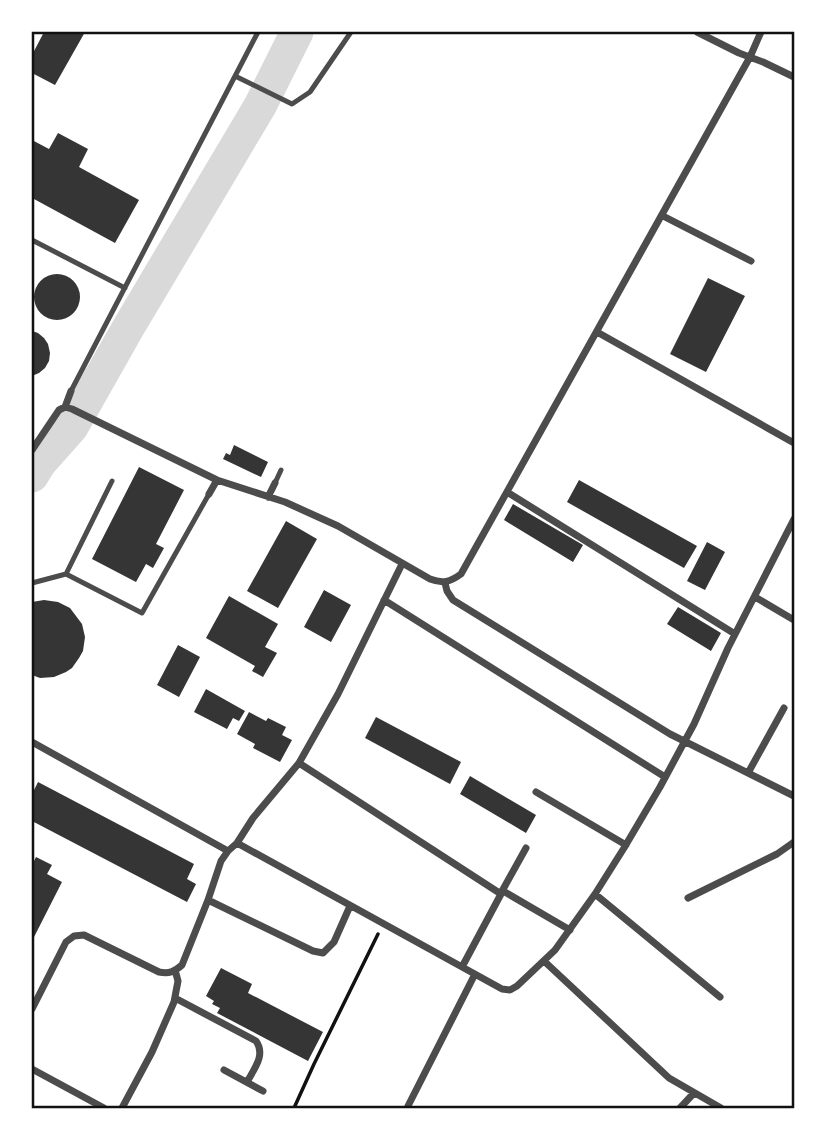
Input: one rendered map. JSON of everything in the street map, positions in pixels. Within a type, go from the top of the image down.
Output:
[{"type":"street","points":[[697,32],[794,77]]},
{"type":"street","points":[[32,450],[59,410],[69,408],[217,480],[285,502],[338,526],[430,579],[445,583],[461,574],[663,216],[761,32]]},
{"type":"street","points":[[663,216],[751,261]]},
{"type":"street","points":[[597,332],[794,443]]},
{"type":"street","points":[[69,408],[71,391]]},
{"type":"street","points":[[209,494],[217,480]]},
{"type":"street","points":[[268,497],[275,483]]},
{"type":"street","points":[[507,492],[735,634]]},
{"type":"street","points":[[237,843],[502,989],[510,990],[517,986],[544,961],[570,930],[626,845],[685,741],[735,634],[794,519]]},
{"type":"street","points":[[32,1009],[66,942],[74,936],[84,935],[159,972],[168,973],[182,965],[221,861],[299,763],[338,694],[402,564]]},
{"type":"street","points":[[445,583],[453,600],[670,734],[794,796]]},
{"type":"street","points":[[755,597],[794,620]]},
{"type":"street","points":[[384,600],[665,777]]},
{"type":"street","points":[[748,773],[784,708]]},
{"type":"street","points":[[32,741],[228,850]]},
{"type":"street","points":[[299,763],[502,892],[570,930]]},
{"type":"street","points":[[536,792],[626,845]]},
{"type":"street","points":[[688,898],[777,854],[794,842]]},
{"type":"street","points":[[462,967],[526,848]]},
{"type":"street","points":[[595,894],[720,997]]},
{"type":"street","points":[[208,900],[313,951],[323,953],[334,942],[350,906]]},
{"type":"street","points":[[544,961],[663,1072],[721,1108]]},
{"type":"street","points":[[122,1108],[152,1052],[175,998],[178,981],[175,970]]},
{"type":"street","points":[[408,1106],[475,974]]},
{"type":"street","points":[[175,998],[256,1041],[261,1048],[261,1054],[247,1082]]},
{"type":"street","points":[[32,1069],[104,1108]]},
{"type":"street","points":[[223,1070],[263,1091]]},
{"type":"street","points":[[680,1108],[694,1093]]},
{"type":"lane","points":[[71,391],[258,32]]},
{"type":"lane","points":[[235,76],[292,104],[310,92],[351,32]]},
{"type":"lane","points":[[32,240],[125,288]]},
{"type":"lane","points":[[275,483],[281,470]]},
{"type":"lane","points":[[66,574],[112,481]]},
{"type":"lane","points":[[32,583],[66,574],[142,613],[209,494]]},
{"type":"path","points":[[294,1108],[383,924]]},
{"type":"building","points":[[44,32],[85,32],[55,85],[32,73],[32,55]]},
{"type":"building","points":[[58,133],[88,149],[79,167],[139,200],[115,243],[34,199],[32,204],[32,140],[49,149]]},
{"type":"building","points":[[57,274],[74,280],[80,297],[74,314],[57,320],[40,314],[34,297],[40,280]]},
{"type":"building","points":[[708,278],[745,296],[706,372],[670,354]]},
{"type":"building","points":[[32,331],[44,338],[50,353],[45,368],[32,376]]},
{"type":"building","points":[[234,445],[268,462],[261,477],[223,459],[226,453],[230,455]]},
{"type":"building","points":[[139,467],[184,490],[156,544],[164,548],[153,568],[146,564],[136,582],[92,559]]},
{"type":"building","points":[[579,480],[697,546],[684,568],[567,502]]},
{"type":"building","points":[[513,504],[583,545],[573,562],[504,520]]},
{"type":"building","points":[[286,521],[317,539],[278,608],[247,591]]},
{"type":"building","points":[[707,542],[725,552],[705,590],[687,581]]},
{"type":"building","points":[[324,590],[351,605],[331,642],[304,627]]},
{"type":"building","points":[[229,596],[278,624],[265,647],[277,653],[263,677],[252,671],[255,666],[206,638]]},
{"type":"building","points":[[32,602],[58,602],[70,608],[82,624],[85,637],[83,651],[72,668],[54,677],[40,678],[32,675]]},
{"type":"building","points":[[678,607],[721,633],[711,651],[667,624]]},
{"type":"building","points":[[178,645],[200,657],[179,697],[157,685]]},
{"type":"building","points":[[206,689],[245,711],[239,721],[233,718],[227,729],[194,712]]},
{"type":"building","points":[[249,712],[286,727],[282,735],[292,740],[280,762],[253,748],[255,744],[237,734]]},
{"type":"building","points":[[376,717],[461,762],[450,784],[365,738]]},
{"type":"building","points":[[470,776],[536,815],[526,833],[460,794]]},
{"type":"building","points":[[38,782],[194,864],[187,879],[196,884],[187,902],[32,821],[32,794]]},
{"type":"building","points":[[36,857],[52,865],[47,874],[62,882],[32,941],[32,865]]},
{"type":"building","points":[[221,968],[252,984],[248,993],[323,1032],[308,1061],[217,1013],[220,1008],[212,1004],[214,1001],[206,996]]},
{"type":"waterway","points":[[32,476],[72,427],[260,106],[297,32]]}]
